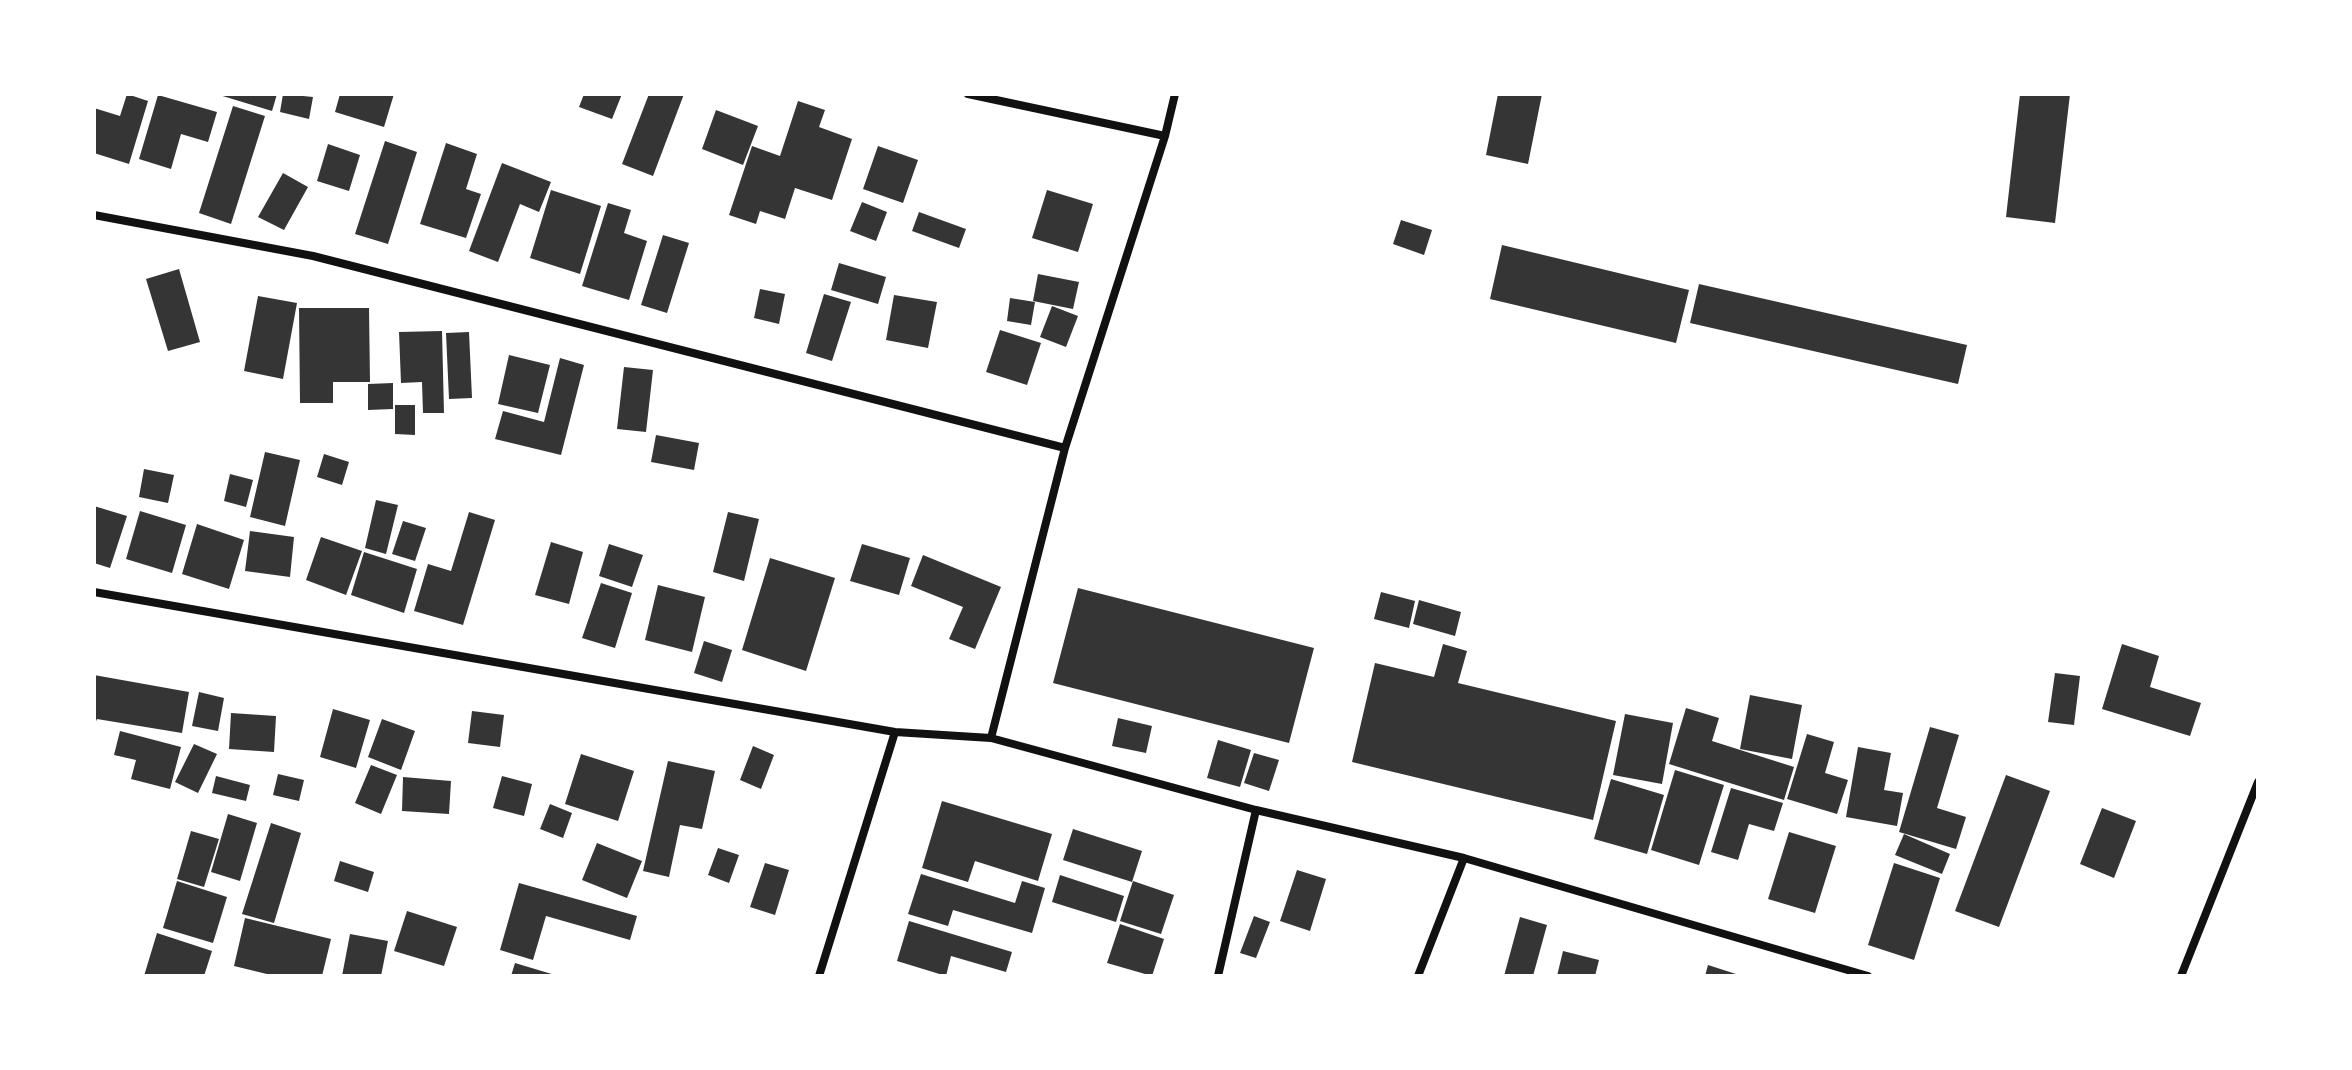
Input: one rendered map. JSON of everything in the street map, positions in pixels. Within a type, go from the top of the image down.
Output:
[{"type":"street","points":[[968,94],[1165,136]]},
{"type":"street","points":[[991,738],[1065,448],[1165,136],[1175,94]]},
{"type":"street","points":[[94,215],[313,256],[1065,448]]},
{"type":"street","points":[[94,592],[895,732],[991,738],[1256,810],[1464,858],[1868,976]]},
{"type":"street","points":[[819,976],[895,732]]},
{"type":"street","points":[[2181,976],[2258,782]]},
{"type":"street","points":[[1218,976],[1256,810]]},
{"type":"street","points":[[1418,976],[1464,858]]},
{"type":"building","points":[[127,94],[148,101],[129,164],[94,153],[94,108],[120,116]]},
{"type":"building","points":[[216,94],[277,94],[272,111]]},
{"type":"building","points":[[283,94],[313,97],[309,119],[280,112]]},
{"type":"building","points":[[340,94],[394,94],[384,127],[335,112]]},
{"type":"building","points":[[584,94],[622,94],[612,119],[579,107]]},
{"type":"building","points":[[649,94],[684,94],[653,176],[622,164]]},
{"type":"building","points":[[1498,94],[1542,94],[1528,164],[1486,155]]},
{"type":"building","points":[[2020,94],[2070,94],[2055,223],[2006,217]]},
{"type":"building","points":[[158,95],[217,112],[208,142],[181,134],[171,169],[139,159]]},
{"type":"building","points":[[798,101],[825,110],[819,127],[852,139],[832,200],[795,188],[785,219],[760,211],[756,224],[729,215],[752,146],[780,156]]},
{"type":"building","points":[[233,106],[265,116],[231,224],[199,213]]},
{"type":"building","points":[[716,110],[758,126],[743,165],[702,149]]},
{"type":"building","points":[[385,141],[417,152],[388,244],[355,234]]},
{"type":"building","points":[[446,143],[477,154],[466,189],[481,194],[466,238],[420,224]]},
{"type":"building","points":[[328,144],[360,155],[349,191],[317,181]]},
{"type":"building","points":[[878,146],[918,160],[903,203],[863,189]]},
{"type":"building","points":[[502,163],[551,182],[539,212],[520,204],[498,262],[469,251]]},
{"type":"building","points":[[283,173],[308,187],[284,230],[258,217]]},
{"type":"building","points":[[551,190],[601,206],[580,274],[530,258]]},
{"type":"building","points":[[1047,190],[1093,204],[1078,252],[1032,238]]},
{"type":"building","points":[[862,202],[887,212],[876,241],[850,231]]},
{"type":"building","points":[[608,203],[631,210],[624,233],[647,241],[629,300],[582,286]]},
{"type":"building","points":[[919,212],[966,229],[959,248],[912,231]]},
{"type":"building","points":[[1401,220],[1432,230],[1424,255],[1393,244]]},
{"type":"building","points":[[663,235],[689,243],[667,313],[641,305]]},
{"type":"building","points":[[1502,245],[1689,290],[1676,343],[1490,299]]},
{"type":"building","points":[[839,263],[886,277],[878,304],[831,290]]},
{"type":"building","points":[[179,269],[200,342],[168,351],[146,279]]},
{"type":"building","points":[[1038,274],[1079,282],[1073,309],[1033,301]]},
{"type":"building","points":[[1699,284],[1967,345],[1958,384],[1690,323]]},
{"type":"building","points":[[760,289],[785,294],[779,324],[754,318]]},
{"type":"building","points":[[824,294],[851,302],[832,361],[806,353]]},
{"type":"building","points":[[894,295],[937,302],[928,348],[886,340]]},
{"type":"building","points":[[258,296],[297,303],[283,379],[244,371]]},
{"type":"building","points":[[1010,298],[1035,302],[1031,325],[1007,321]]},
{"type":"building","points":[[1052,306],[1078,316],[1066,347],[1040,337]]},
{"type":"building","points":[[299,308],[369,308],[370,382],[333,382],[333,403],[300,403]]},
{"type":"building","points":[[1000,330],[1041,343],[1027,385],[986,372]]},
{"type":"building","points":[[442,331],[444,413],[423,413],[422,382],[401,383],[399,332]]},
{"type":"building","points":[[469,332],[472,398],[449,399],[446,333]]},
{"type":"building","points":[[509,355],[550,365],[538,413],[498,404]]},
{"type":"building","points":[[560,358],[584,365],[561,455],[495,439],[503,411],[544,422]]},
{"type":"building","points":[[624,367],[653,370],[646,432],[617,429]]},
{"type":"building","points":[[393,383],[393,409],[368,410],[368,384]]},
{"type":"building","points":[[395,405],[415,405],[415,435],[395,434]]},
{"type":"building","points":[[656,435],[699,443],[694,470],[651,462]]},
{"type":"building","points":[[265,452],[300,460],[285,526],[250,517]]},
{"type":"building","points":[[324,454],[349,462],[342,485],[317,477]]},
{"type":"building","points":[[144,469],[174,475],[168,503],[139,497]]},
{"type":"building","points":[[230,474],[253,480],[246,507],[224,501]]},
{"type":"building","points":[[376,500],[398,505],[386,554],[365,548]]},
{"type":"building","points":[[94,506],[127,516],[110,568],[94,563]]},
{"type":"building","points":[[140,511],[186,525],[172,573],[126,559]]},
{"type":"building","points":[[469,512],[495,520],[463,625],[414,611],[428,564],[451,571]]},
{"type":"building","points":[[728,512],[759,519],[744,581],[713,572]]},
{"type":"building","points":[[403,521],[426,528],[415,561],[392,554]]},
{"type":"building","points":[[197,524],[244,540],[229,589],[182,574]]},
{"type":"building","points":[[250,531],[294,537],[290,577],[245,571]]},
{"type":"building","points":[[321,537],[362,551],[346,595],[306,580]]},
{"type":"building","points":[[551,542],[583,552],[569,604],[535,595]]},
{"type":"building","points":[[609,544],[643,555],[632,587],[599,576]]},
{"type":"building","points":[[862,544],[910,558],[899,595],[850,581]]},
{"type":"building","points":[[364,552],[417,569],[404,613],[351,595]]},
{"type":"building","points":[[923,555],[1001,587],[975,649],[949,639],[963,607],[911,586]]},
{"type":"building","points":[[770,558],[835,578],[806,671],[742,650]]},
{"type":"building","points":[[601,583],[632,593],[615,648],[582,638]]},
{"type":"building","points":[[658,585],[705,597],[692,652],[645,640]]},
{"type":"building","points":[[1078,588],[1314,648],[1289,743],[1053,683]]},
{"type":"building","points":[[1381,592],[1415,601],[1409,628],[1374,619]]},
{"type":"building","points":[[1419,600],[1461,612],[1455,636],[1413,624]]},
{"type":"building","points":[[704,641],[732,650],[722,682],[694,673]]},
{"type":"building","points":[[1443,644],[1467,651],[1458,683],[1616,721],[1593,820],[1352,762],[1375,663],[1434,677]]},
{"type":"building","points":[[2122,644],[2159,656],[2150,687],[2201,703],[2190,736],[2102,709]]},
{"type":"building","points":[[2055,673],[2080,676],[2074,725],[2048,722]]},
{"type":"building","points":[[94,675],[189,692],[182,733],[97,719],[94,726]]},
{"type":"building","points":[[199,692],[224,698],[218,731],[192,726]]},
{"type":"building","points":[[1750,695],[1802,705],[1792,759],[1740,749]]},
{"type":"building","points":[[1686,708],[1719,718],[1712,741],[1794,767],[1784,800],[1669,764]]},
{"type":"building","points":[[333,709],[370,720],[356,768],[320,757]]},
{"type":"building","points":[[472,711],[504,715],[500,747],[468,743]]},
{"type":"building","points":[[231,713],[276,716],[274,752],[229,749]]},
{"type":"building","points":[[1625,714],[1673,723],[1662,784],[1613,775]]},
{"type":"building","points":[[1118,718],[1152,726],[1146,753],[1112,746]]},
{"type":"building","points":[[382,719],[415,731],[401,770],[368,757]]},
{"type":"building","points":[[1930,727],[1959,735],[1937,808],[1966,817],[1956,849],[1899,832]]},
{"type":"building","points":[[120,731],[181,747],[170,789],[131,779],[136,760],[114,755]]},
{"type":"building","points":[[1807,734],[1834,742],[1825,773],[1848,780],[1837,814],[1787,799]]},
{"type":"building","points":[[1218,740],[1251,750],[1240,787],[1207,778]]},
{"type":"building","points":[[194,744],[217,754],[198,793],[175,782]]},
{"type":"building","points":[[753,746],[774,755],[761,789],[740,780]]},
{"type":"building","points":[[1858,747],[1891,753],[1884,790],[1903,793],[1897,826],[1846,817]]},
{"type":"building","points":[[1254,753],[1279,760],[1269,791],[1244,783]]},
{"type":"building","points":[[581,754],[634,771],[618,821],[565,804]]},
{"type":"building","points":[[668,761],[715,771],[702,829],[680,825],[669,877],[643,871]]},
{"type":"building","points":[[371,765],[397,775],[381,814],[355,803]]},
{"type":"building","points":[[1675,770],[1724,785],[1699,865],[1651,850]]},
{"type":"building","points":[[278,774],[304,780],[299,801],[273,795]]},
{"type":"building","points":[[2006,775],[2050,791],[1999,927],[1955,911]]},
{"type":"building","points":[[216,776],[250,785],[246,801],[212,793]]},
{"type":"building","points":[[502,776],[532,784],[524,816],[493,808]]},
{"type":"building","points":[[403,777],[451,781],[449,814],[402,811]]},
{"type":"building","points":[[1611,779],[1664,795],[1647,854],[1594,839]]},
{"type":"building","points":[[1731,788],[1783,803],[1774,831],[1749,824],[1738,860],[1711,852]]},
{"type":"building","points":[[942,801],[1052,834],[1038,881],[975,861],[968,882],[922,868]]},
{"type":"building","points":[[550,804],[572,813],[563,838],[540,829]]},
{"type":"building","points":[[2102,808],[2136,821],[2114,878],[2080,864]]},
{"type":"building","points":[[228,814],[257,823],[240,881],[211,872]]},
{"type":"building","points":[[271,823],[301,833],[274,923],[242,914]]},
{"type":"building","points":[[1073,829],[1142,851],[1132,882],[1063,860]]},
{"type":"building","points":[[191,831],[219,839],[204,887],[177,879]]},
{"type":"building","points":[[1789,832],[1836,846],[1815,913],[1768,899]]},
{"type":"building","points":[[1904,834],[1950,854],[1942,874],[1895,855]]},
{"type":"building","points":[[597,843],[642,861],[627,898],[582,880]]},
{"type":"building","points":[[718,848],[739,855],[729,883],[708,875]]},
{"type":"building","points":[[340,861],[374,872],[368,892],[334,881]]},
{"type":"building","points":[[765,863],[789,870],[775,915],[750,907]]},
{"type":"building","points":[[1894,863],[1940,878],[1914,960],[1868,945]]},
{"type":"building","points":[[1297,870],[1326,879],[1310,931],[1280,921]]},
{"type":"building","points":[[921,874],[1015,903],[1022,881],[1045,888],[1032,933],[953,910],[948,926],[908,914]]},
{"type":"building","points":[[1060,875],[1124,896],[1116,922],[1052,902]]},
{"type":"building","points":[[177,881],[227,897],[213,943],[163,928]]},
{"type":"building","points":[[1133,881],[1174,895],[1161,934],[1120,921]]},
{"type":"building","points":[[519,883],[637,916],[630,940],[546,916],[533,960],[500,950]]},
{"type":"building","points":[[407,911],[457,927],[444,966],[394,951]]},
{"type":"building","points":[[1254,916],[1270,922],[1256,958],[1240,953]]},
{"type":"building","points":[[1520,917],[1547,925],[1533,976],[1504,976]]},
{"type":"building","points":[[245,918],[331,939],[322,976],[275,976],[234,966]]},
{"type":"building","points":[[909,921],[1012,952],[1006,972],[951,956],[946,976],[897,961]]},
{"type":"building","points":[[1120,924],[1164,939],[1152,976],[1107,963]]},
{"type":"building","points":[[157,933],[212,951],[204,976],[144,976]]},
{"type":"building","points":[[350,934],[388,941],[381,976],[342,976]]},
{"type":"building","points":[[1563,951],[1599,960],[1595,976],[1557,976]]},
{"type":"building","points":[[515,963],[555,975],[555,976],[511,976]]},
{"type":"building","points":[[1708,965],[1739,975],[1739,976],[1705,976]]}]
